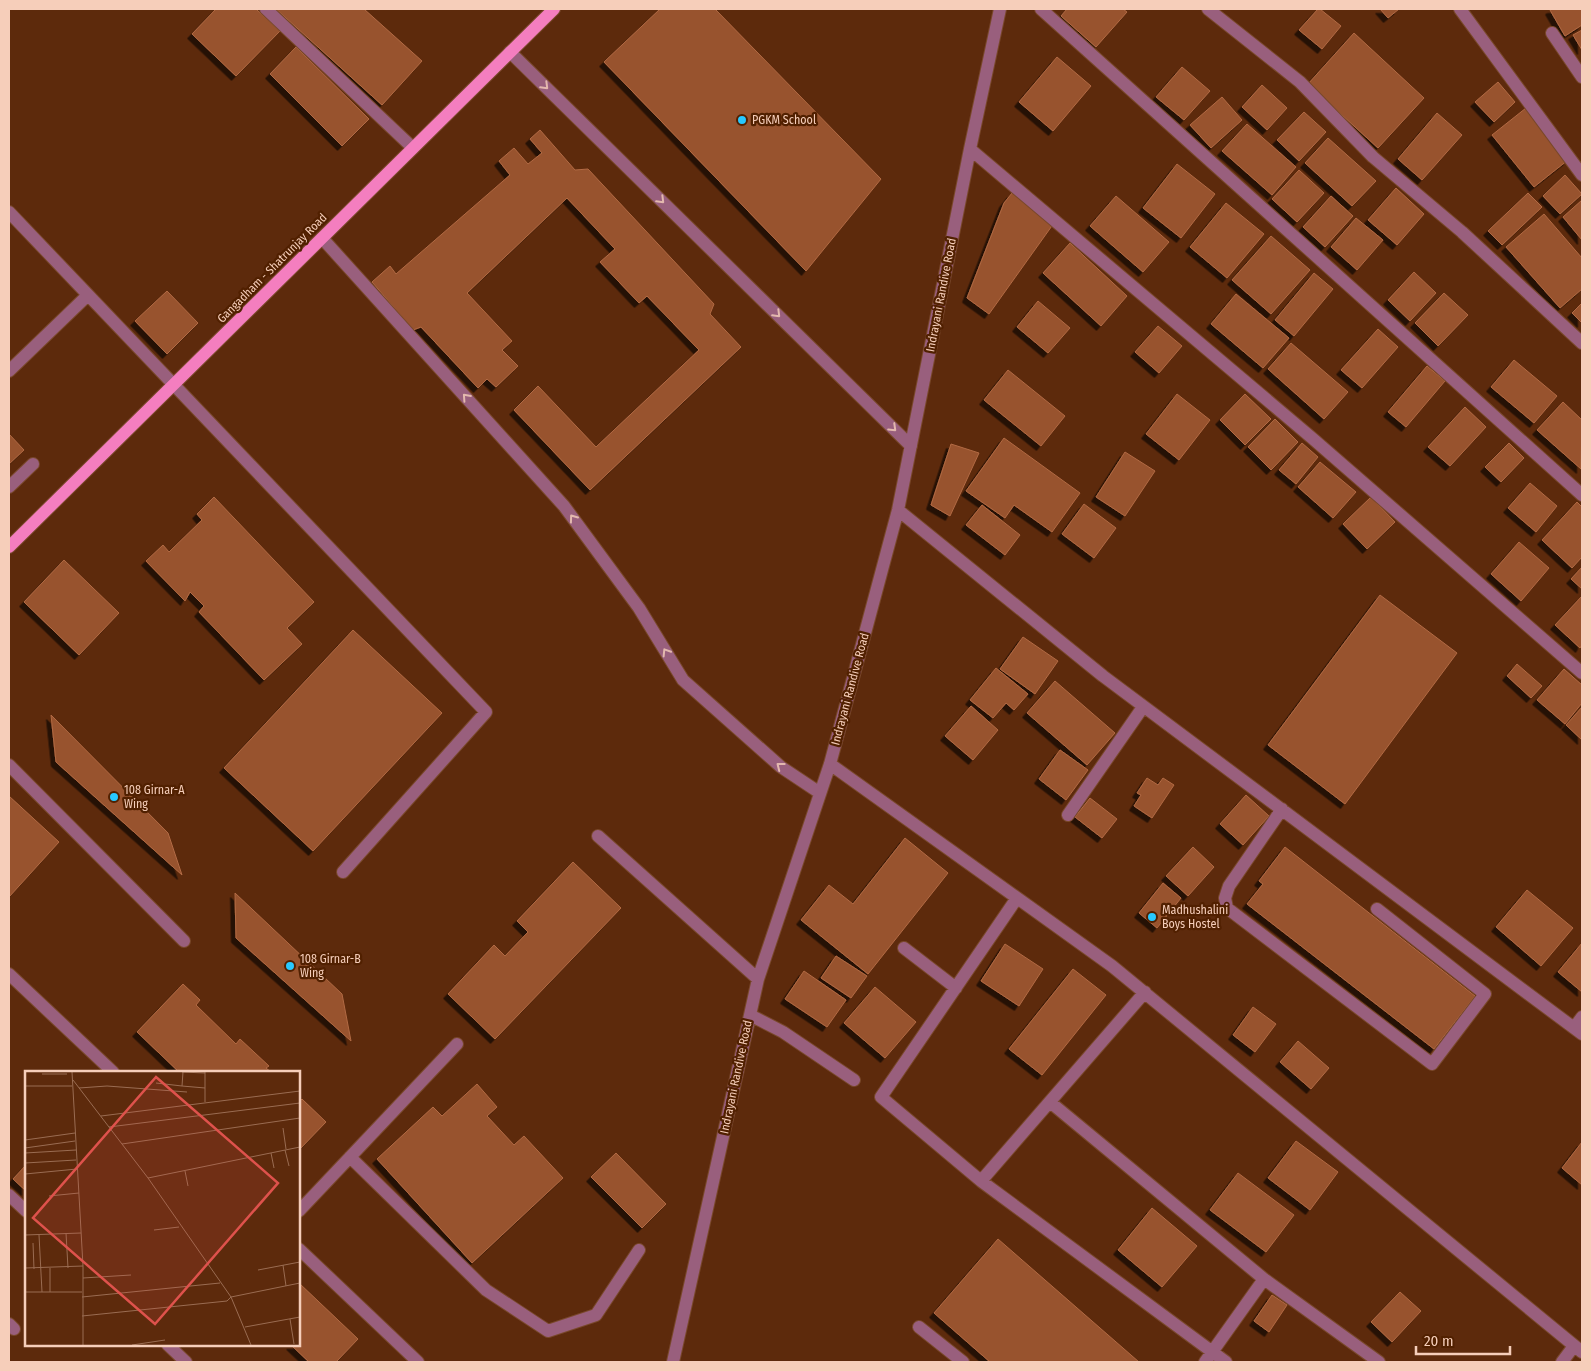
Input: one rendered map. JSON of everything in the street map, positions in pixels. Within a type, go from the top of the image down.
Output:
[{"type":"main road","name":"Gangadham - Shatrunjay Road","points":[[10,543],[554,9]]},
{"type":"street","points":[[266,9],[413,148]]},
{"type":"street","name":"Indrayani Randive Road","points":[[673,1362],[758,979],[830,764],[898,510],[1000,9]]},
{"type":"street","points":[[1042,9],[1582,495]]},
{"type":"street","points":[[1208,9],[1300,82],[1373,157],[1462,232],[1582,343]]},
{"type":"street","points":[[1460,9],[1582,175]]},
{"type":"street","points":[[1552,33],[1582,77]]},
{"type":"street","points":[[510,52],[911,446]]},
{"type":"street","points":[[970,149],[1312,438],[1582,673]]},
{"type":"street","points":[[9,212],[486,712],[343,872]]},
{"type":"street","points":[[322,238],[564,506],[638,608],[683,680],[781,767],[820,793]]},
{"type":"street","points":[[9,371],[88,295]]},
{"type":"street","points":[[9,487],[33,464]]},
{"type":"street","points":[[898,510],[1103,676],[1578,1031],[1582,1016]]},
{"type":"street","points":[[1068,815],[1143,706]]},
{"type":"street","points":[[830,764],[1112,966],[1145,992],[1578,1349],[1562,1362]]},
{"type":"street","points":[[9,765],[184,941]]},
{"type":"street","points":[[1282,809],[1229,886],[1226,898],[1227,908],[1432,1064],[1485,994],[1377,909]]},
{"type":"street","points":[[598,836],[758,979]]},
{"type":"street","points":[[1017,898],[881,1096],[981,1181],[1226,1362]]},
{"type":"street","points":[[904,948],[956,988]]},
{"type":"street","points":[[9,974],[112,1071]]},
{"type":"street","points":[[981,1181],[1145,992]]},
{"type":"street","points":[[750,1015],[783,1032],[854,1080]]},
{"type":"street","points":[[300,1210],[457,1044]]},
{"type":"street","points":[[1050,1102],[1264,1279],[1379,1362]]},
{"type":"street","points":[[350,1158],[486,1290],[548,1331],[596,1314],[639,1250]]},
{"type":"street","points":[[9,1195],[25,1210]]},
{"type":"street","points":[[300,1250],[418,1362]]},
{"type":"street","points":[[1205,1362],[1264,1279]]},
{"type":"street","points":[[919,1327],[963,1362]]},
{"type":"street","points":[[169,1346],[186,1362]]},
{"type":"building","points":[[216,9],[256,9],[280,31],[236,76],[192,34]]},
{"type":"building","points":[[276,9],[364,9],[422,61],[382,105]]},
{"type":"building","name":"PGKM School","points":[[660,9],[715,9],[881,179],[806,271],[604,62]]},
{"type":"building","points":[[1067,9],[1123,9],[1127,12],[1096,47],[1061,16]]},
{"type":"building","points":[[1318,9],[1341,26],[1322,49],[1299,30]]},
{"type":"building","points":[[1380,9],[1399,9],[1388,18]]},
{"type":"building","points":[[1582,9],[1582,25],[1565,36],[1550,10]]},
{"type":"building","points":[[1582,30],[1582,50],[1573,35]]},
{"type":"building","points":[[1354,33],[1424,98],[1378,148],[1308,84]]},
{"type":"building","points":[[296,47],[369,119],[342,146],[270,74]]},
{"type":"building","points":[[1057,57],[1091,86],[1053,131],[1019,102]]},
{"type":"building","points":[[1182,67],[1210,91],[1184,120],[1156,97]]},
{"type":"building","points":[[1498,82],[1515,102],[1494,122],[1475,102]]},
{"type":"building","points":[[1262,85],[1287,108],[1267,130],[1242,107]]},
{"type":"building","points":[[1222,97],[1242,120],[1211,148],[1190,125]]},
{"type":"building","points":[[1526,108],[1568,160],[1534,187],[1492,135]]},
{"type":"building","points":[[1304,112],[1326,132],[1299,161],[1277,140]]},
{"type":"building","points":[[1437,113],[1462,135],[1422,180],[1398,159]]},
{"type":"building","points":[[1247,124],[1296,167],[1272,195],[1222,151]]},
{"type":"building","points":[[540,130],[575,170],[588,169],[714,304],[710,314],[741,347],[590,490],[514,410],[538,386],[596,447],[699,350],[647,296],[639,303],[600,262],[615,249],[567,198],[467,293],[512,341],[502,350],[518,366],[496,387],[487,379],[478,388],[421,327],[413,330],[372,282],[390,266],[396,274],[510,175],[499,161],[514,148],[528,164],[542,153],[530,139]]},
{"type":"building","points":[[1328,138],[1376,181],[1352,206],[1305,163]]},
{"type":"building","points":[[1177,164],[1215,194],[1181,238],[1143,208]]},
{"type":"building","points":[[1299,170],[1324,193],[1297,222],[1272,199]]},
{"type":"building","points":[[1565,175],[1582,194],[1560,214],[1543,196]]},
{"type":"building","points":[[1396,188],[1424,214],[1397,245],[1368,220]]},
{"type":"building","points":[[1012,193],[1054,223],[989,314],[967,298],[1004,203]]},
{"type":"building","points":[[1528,193],[1542,207],[1502,245],[1488,231]]},
{"type":"building","points":[[1116,196],[1169,242],[1143,272],[1090,226]]},
{"type":"building","points":[[1331,196],[1353,216],[1325,247],[1303,227]]},
{"type":"building","points":[[1582,200],[1582,240],[1563,217]]},
{"type":"building","points":[[1226,203],[1264,234],[1227,278],[1190,247]]},
{"type":"building","points":[[1544,214],[1582,258],[1582,289],[1560,308],[1506,247]]},
{"type":"building","points":[[1356,218],[1383,240],[1357,270],[1331,247]]},
{"type":"building","points":[[1271,236],[1310,270],[1271,314],[1232,280]]},
{"type":"building","points":[[1070,243],[1127,296],[1101,326],[1043,273]]},
{"type":"building","points":[[1414,272],[1436,293],[1410,321],[1388,300]]},
{"type":"building","points":[[1314,273],[1333,289],[1294,336],[1275,320]]},
{"type":"building","points":[[167,291],[198,323],[167,354],[135,321]]},
{"type":"building","points":[[1444,293],[1468,315],[1438,346],[1415,323]]},
{"type":"building","points":[[1236,294],[1289,338],[1263,368],[1211,324]]},
{"type":"building","points":[[1038,301],[1070,328],[1048,353],[1017,327]]},
{"type":"building","points":[[1582,303],[1582,323],[1572,313]]},
{"type":"building","points":[[1158,326],[1182,346],[1159,373],[1135,352]]},
{"type":"building","points":[[1378,329],[1398,347],[1362,388],[1341,370]]},
{"type":"building","points":[[1291,343],[1348,392],[1324,419],[1268,369]]},
{"type":"building","points":[[1514,360],[1557,396],[1534,423],[1491,387]]},
{"type":"building","points":[[1427,366],[1445,381],[1406,427],[1388,412]]},
{"type":"building","points":[[1008,370],[1065,416],[1041,446],[984,400]]},
{"type":"building","points":[[1177,394],[1210,420],[1179,460],[1146,434]]},
{"type":"building","points":[[1245,394],[1271,419],[1245,445],[1220,420]]},
{"type":"building","points":[[1563,402],[1582,420],[1581,469],[1537,430]]},
{"type":"building","points":[[1465,407],[1486,427],[1450,466],[1428,447]]},
{"type":"building","points":[[1275,419],[1298,442],[1271,470],[1248,447]]},
{"type":"building","points":[[9,434],[24,450],[9,464]]},
{"type":"building","points":[[1004,438],[1080,493],[1052,532],[1014,505],[1005,518],[966,491]]},
{"type":"building","points":[[1302,443],[1318,457],[1296,484],[1279,470]]},
{"type":"building","points":[[1509,443],[1524,458],[1501,482],[1485,467]]},
{"type":"building","points":[[951,444],[979,453],[950,516],[931,505]]},
{"type":"building","points":[[1125,452],[1155,471],[1125,516],[1096,497]]},
{"type":"building","points":[[1320,462],[1356,492],[1333,518],[1298,487]]},
{"type":"building","points":[[1530,483],[1557,506],[1536,532],[1508,508]]},
{"type":"building","points":[[214,497],[314,602],[287,628],[302,644],[264,680],[199,612],[204,606],[190,592],[185,601],[146,561],[163,545],[169,552],[202,520],[197,514]]},
{"type":"building","points":[[1371,497],[1395,522],[1367,549],[1343,524]]},
{"type":"building","points":[[1577,502],[1582,507],[1582,557],[1572,568],[1542,540]]},
{"type":"building","points":[[1084,504],[1116,528],[1094,558],[1062,534]]},
{"type":"building","points":[[982,505],[1020,535],[1005,555],[966,525]]},
{"type":"building","points":[[1519,542],[1549,568],[1521,601],[1491,574]]},
{"type":"building","points":[[64,560],[119,613],[79,655],[24,602]]},
{"type":"building","points":[[1582,567],[1582,589],[1571,579]]},
{"type":"building","points":[[1380,595],[1457,653],[1345,804],[1268,745]]},
{"type":"building","points":[[1582,596],[1582,645],[1580,648],[1555,625]]},
{"type":"building","points":[[353,630],[442,713],[313,851],[224,768]]},
{"type":"building","points":[[1023,637],[1058,661],[1035,694],[1000,669]]},
{"type":"building","points":[[1517,664],[1542,686],[1531,698],[1507,676]]},
{"type":"building","points":[[996,668],[1028,694],[1014,710],[1006,703],[993,718],[970,700]]},
{"type":"building","points":[[1564,669],[1582,685],[1582,703],[1565,724],[1537,700]]},
{"type":"building","points":[[1055,681],[1115,733],[1087,765],[1027,713]]},
{"type":"building","points":[[971,706],[998,730],[973,760],[945,736]]},
{"type":"building","points":[[1582,707],[1582,740],[1566,725]]},
{"type":"building","name":"108 Girnar-A Wing","points":[[51,715],[168,833],[182,875],[56,762]]},
{"type":"building","points":[[1060,750],[1088,770],[1066,800],[1039,779]]},
{"type":"building","points":[[1147,778],[1158,785],[1163,778],[1174,785],[1152,818],[1134,806],[1141,795],[1137,793]]},
{"type":"building","points":[[1246,795],[1269,816],[1243,845],[1220,824]]},
{"type":"building","points":[[9,796],[59,842],[9,897]]},
{"type":"building","points":[[1090,798],[1117,819],[1102,838],[1075,817]]},
{"type":"building","points":[[905,838],[948,873],[868,974],[801,920],[829,885],[853,904]]},
{"type":"building","points":[[1193,847],[1214,867],[1188,896],[1166,876]]},
{"type":"building","points":[[1285,847],[1475,996],[1434,1049],[1247,904],[1263,884],[1259,881]]},
{"type":"building","points":[[573,862],[621,908],[495,1039],[448,994],[494,945],[505,956],[528,932],[517,921]]},
{"type":"building","points":[[1163,883],[1181,898],[1157,928],[1139,913]]},
{"type":"building","points":[[1527,890],[1573,928],[1541,966],[1496,927]]},
{"type":"building","name":"108 Girnar-B Wing","points":[[235,893],[342,994],[351,1041],[236,938]]},
{"type":"building","points":[[1582,943],[1582,992],[1558,972]]},
{"type":"building","points":[[1005,944],[1043,969],[1019,1006],[981,981]]},
{"type":"building","points":[[836,956],[867,976],[851,998],[821,978]]},
{"type":"building","points":[[1073,969],[1106,995],[1042,1075],[1009,1049]]},
{"type":"building","points":[[804,971],[846,1000],[827,1027],[785,999]]},
{"type":"building","points":[[183,984],[200,1000],[196,1005],[236,1044],[240,1039],[269,1066],[266,1068],[270,1071],[178,1071],[137,1032]]},
{"type":"building","points":[[875,987],[916,1022],[885,1058],[844,1023]]},
{"type":"building","points":[[1253,1007],[1276,1024],[1255,1052],[1233,1035]]},
{"type":"building","points":[[1298,1041],[1329,1068],[1311,1089],[1280,1062]]},
{"type":"building","points":[[477,1084],[497,1107],[487,1116],[514,1145],[524,1136],[563,1178],[472,1263],[377,1159],[433,1107],[442,1116]]},
{"type":"building","points":[[302,1099],[326,1122],[300,1149],[300,1101]]},
{"type":"building","points":[[1296,1141],[1338,1172],[1310,1210],[1268,1178]]},
{"type":"building","points":[[1582,1142],[1582,1185],[1562,1168]]},
{"type":"building","points":[[616,1153],[666,1204],[642,1228],[591,1177]]},
{"type":"building","points":[[25,1166],[25,1190],[13,1179]]},
{"type":"building","points":[[1238,1173],[1294,1215],[1266,1252],[1210,1210]]},
{"type":"building","points":[[1152,1208],[1197,1246],[1162,1287],[1118,1250]]},
{"type":"building","points":[[998,1239],[1139,1362],[990,1362],[934,1313]]},
{"type":"building","points":[[300,1284],[358,1339],[336,1362],[309,1362],[292,1346],[300,1346]]},
{"type":"building","points":[[1400,1292],[1421,1311],[1392,1342],[1371,1322]]},
{"type":"building","points":[[1272,1295],[1287,1305],[1269,1332],[1254,1321]]},
{"type":"place","name":"PGKM School","points":[[742,120]]},
{"type":"place","name":"108 Girnar-A Wing","points":[[114,797]]},
{"type":"place","name":"Madhushalini Boys Hostel","points":[[1152,917]]},
{"type":"place","name":"108 Girnar-B Wing","points":[[290,966]]}]
